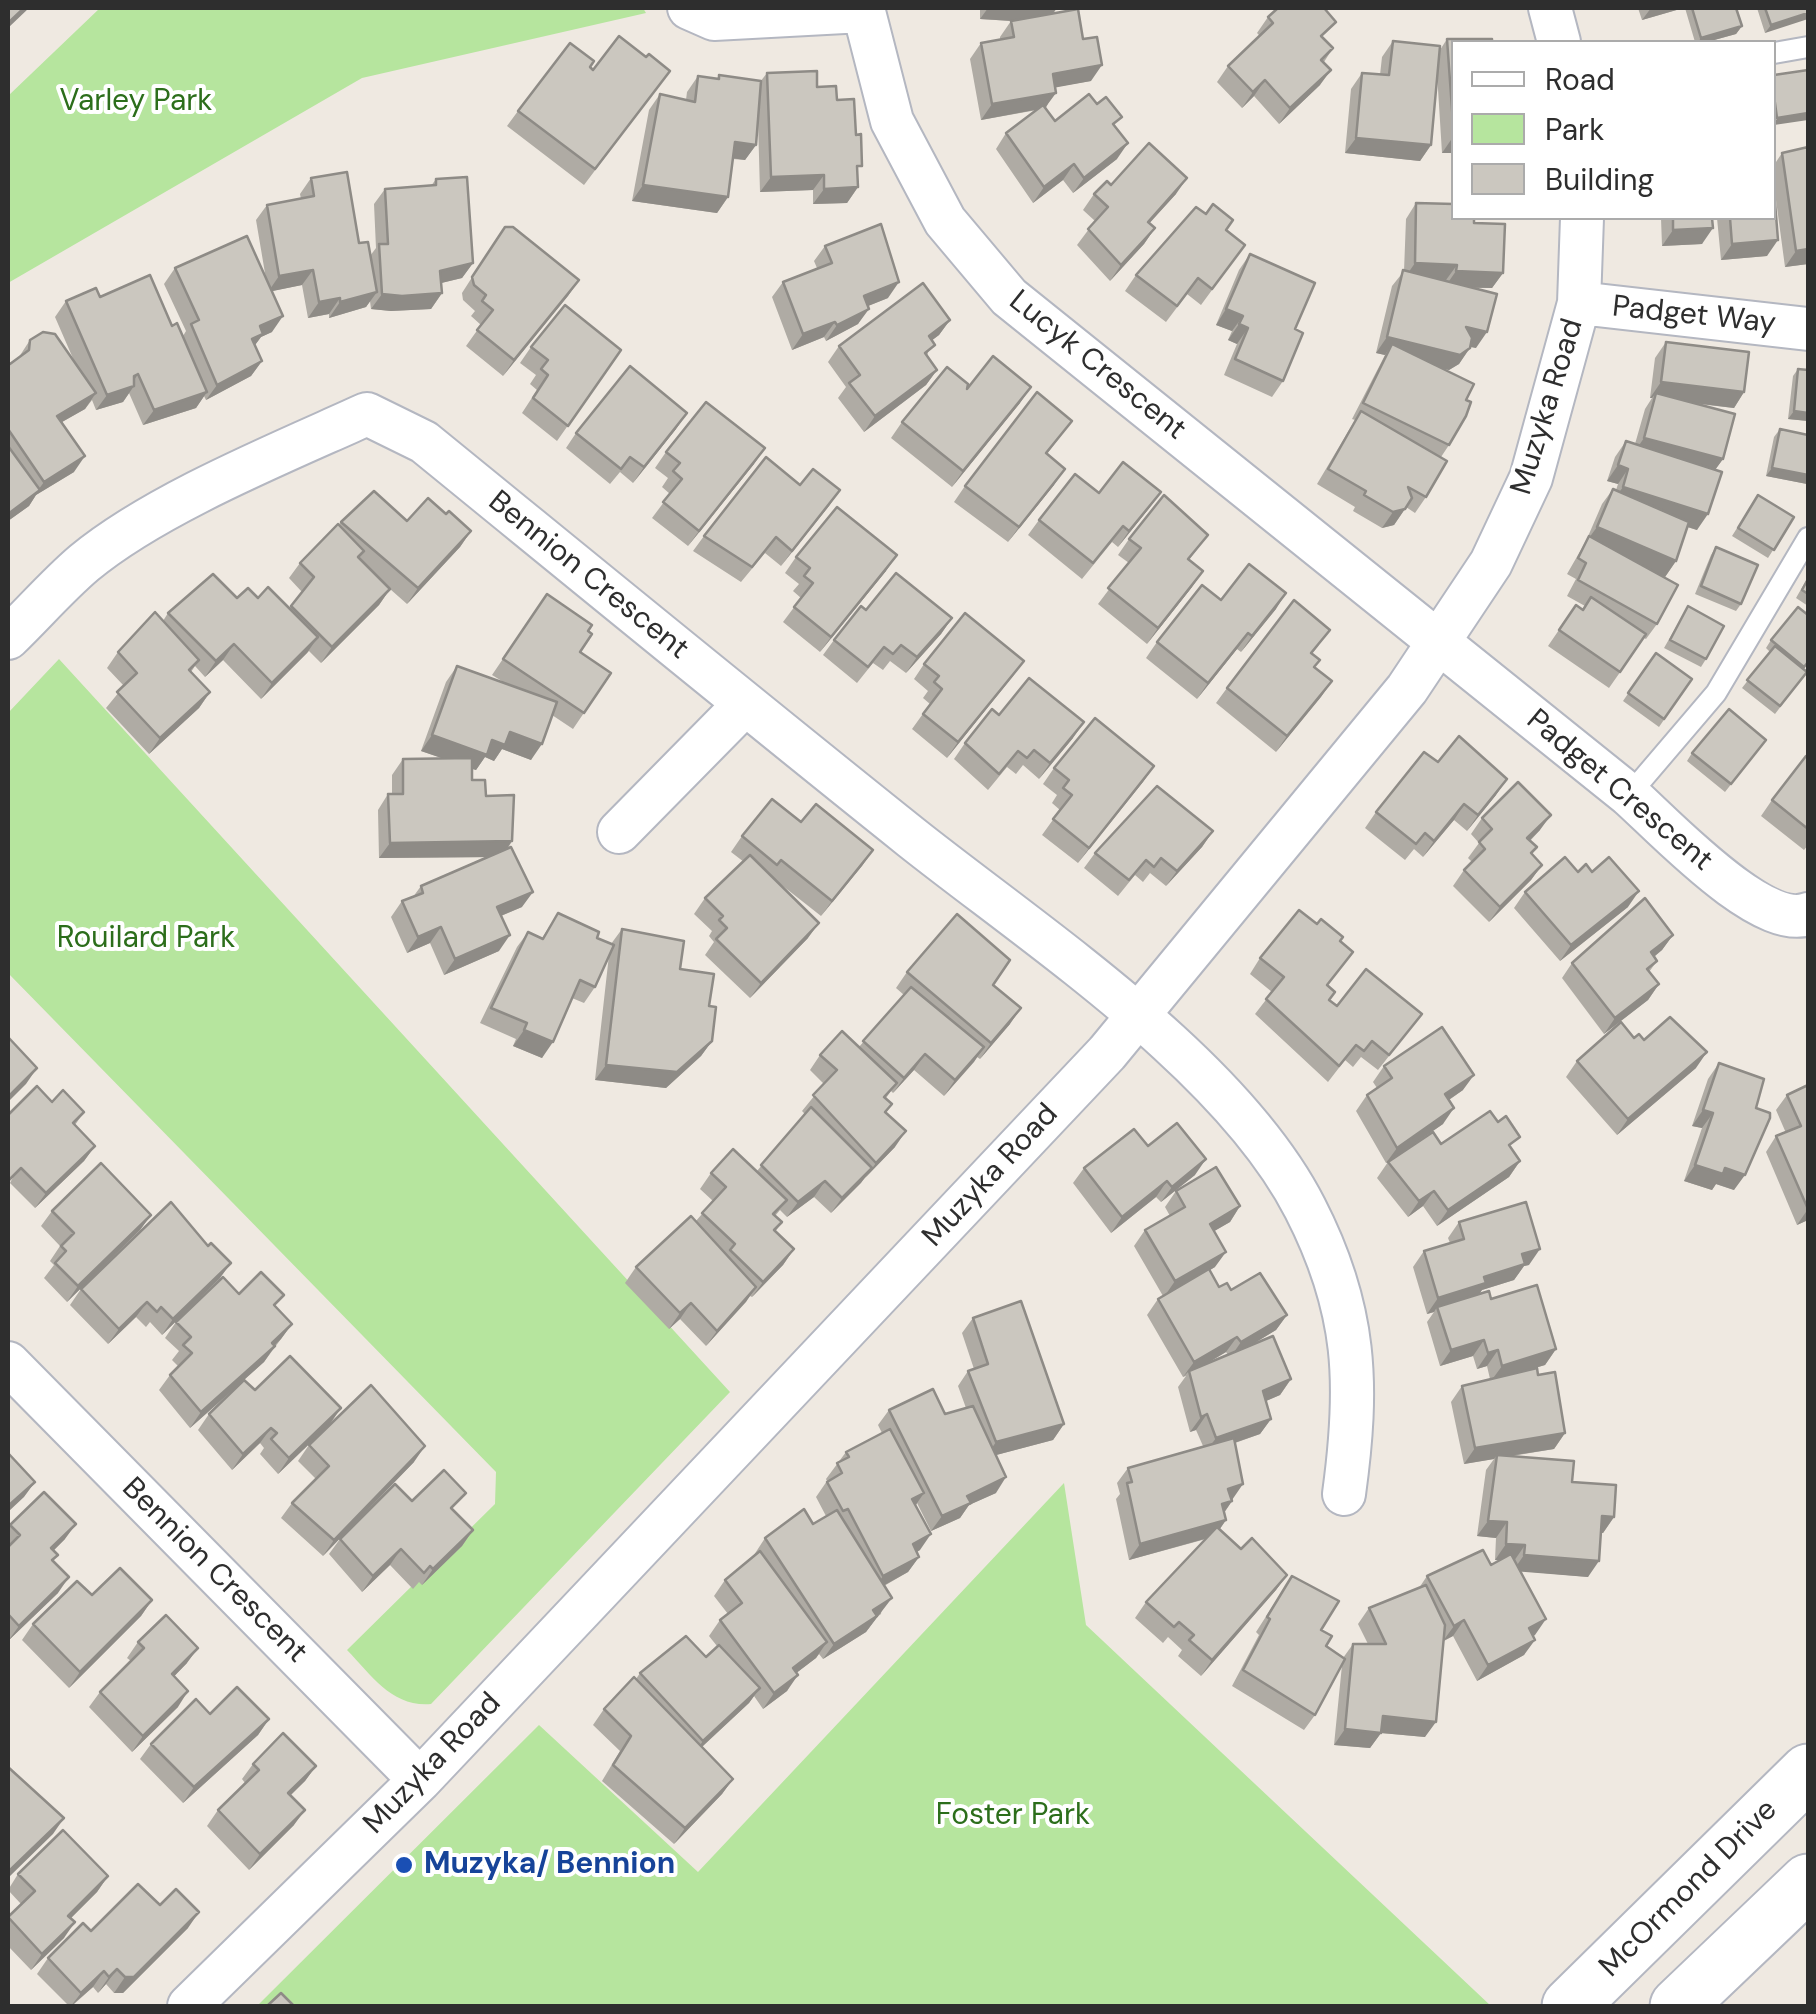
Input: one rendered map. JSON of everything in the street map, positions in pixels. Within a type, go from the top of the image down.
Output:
[{"type":"main road","name":"McOrmond Drive","points":[[1570,2006],[1808,1772]]},
{"type":"main road","points":[[1678,2006],[1808,1882]]},
{"type":"street","points":[[689,8],[714,18],[863,9]]},
{"type":"street","points":[[1550,8],[1558,40]]},
{"type":"street","name":"Lucyk Crescent","points":[[863,9],[892,120],[945,221],[1009,297],[1440,644]]},
{"type":"street","name":"Muzyka Road","points":[[189,2006],[420,1780],[1138,1016],[1440,644],[1491,563],[1532,478],[1580,303],[1582,220]]},
{"type":"street","name":"Padget Way","points":[[1580,303],[1808,329]]},
{"type":"street","name":"Bennion Crescent","points":[[8,638],[84,563],[142,524],[367,414],[424,442],[745,704],[1138,1016],[1258,1133],[1304,1206],[1334,1272],[1351,1344],[1356,1408],[1344,1494]]},
{"type":"street","name":"Padget Crescent","points":[[1440,644],[1629,795],[1723,879],[1762,906],[1801,917],[1808,914]]},
{"type":"street","points":[[619,832],[745,704]]},
{"type":"street","name":"Bennion Crescent","points":[[8,1363],[420,1780]]},
{"type":"lane","points":[[1776,53],[1808,48]]},
{"type":"lane","points":[[1629,795],[1716,694],[1808,538]]},
{"type":"green space","name":"Varley Park","points":[[100,8],[643,8],[646,13],[362,78],[8,283],[8,96]]},
{"type":"green space","name":"Rouilard Park","points":[[59,659],[730,1392],[431,1704],[417,1704],[394,1695],[347,1650],[495,1504],[496,1472],[8,973],[8,713]]},
{"type":"green space","name":"Foster Park","points":[[1064,1483],[1086,1625],[1491,2006],[257,2006],[539,1725],[698,1872]]},
{"type":"building","points":[[8,8],[24,8],[8,23]]},
{"type":"building","points":[[1278,8],[1324,8],[1336,22],[1321,36],[1333,48],[1321,60],[1331,70],[1290,108],[1265,80],[1253,92],[1228,66],[1273,23],[1268,17]]},
{"type":"building","points":[[1692,8],[1736,8],[1742,26],[1701,38]]},
{"type":"building","points":[[1765,8],[1808,8],[1808,13],[1771,25]]},
{"type":"building","points":[[1078,9],[1083,39],[1097,37],[1102,65],[1053,74],[1056,93],[992,104],[981,43],[1014,37],[1011,21]]},
{"type":"building","points":[[619,36],[670,71],[595,169],[518,111],[570,43],[594,61],[590,67],[593,70]]},
{"type":"building","points":[[1447,39],[1492,39],[1451,40],[1451,95]]},
{"type":"building","points":[[1393,41],[1440,46],[1431,145],[1356,138],[1362,73],[1389,75]]},
{"type":"building","points":[[1808,70],[1808,113],[1777,118],[1776,75]]},
{"type":"building","points":[[817,71],[817,87],[836,86],[837,100],[854,99],[856,135],[861,134],[858,187],[824,189],[824,175],[771,177],[767,73]]},
{"type":"building","points":[[719,75],[761,81],[756,145],[735,142],[728,197],[643,185],[660,94],[695,102],[698,76],[719,79]]},
{"type":"building","points":[[1089,94],[1097,104],[1106,97],[1122,117],[1113,124],[1128,143],[1084,178],[1074,164],[1044,187],[1006,133],[1043,105],[1055,121]]},
{"type":"building","points":[[1149,143],[1187,178],[1148,222],[1155,228],[1121,265],[1088,229],[1108,207],[1094,194],[1107,181],[1111,185]]},
{"type":"building","points":[[1808,147],[1808,249],[1796,251],[1782,153]]},
{"type":"building","points":[[347,172],[359,243],[368,242],[377,292],[340,302],[340,298],[319,302],[313,270],[279,276],[267,205],[314,196],[311,178]]},
{"type":"building","points":[[467,177],[473,263],[440,271],[442,293],[382,294],[379,244],[388,244],[385,189],[436,185],[436,179]]},
{"type":"building","points":[[1416,203],[1451,204],[1451,220],[1505,224],[1503,273],[1456,271],[1457,265],[1415,263]]},
{"type":"building","points":[[1213,204],[1233,220],[1226,230],[1245,245],[1212,289],[1198,278],[1177,306],[1136,275],[1196,207],[1206,214]]},
{"type":"building","points":[[1776,215],[1778,240],[1732,244],[1730,220],[1776,220]]},
{"type":"building","points":[[1673,220],[1712,220],[1713,228],[1673,230]]},
{"type":"building","points":[[881,224],[899,282],[864,296],[869,309],[837,325],[835,322],[803,334],[783,282],[832,263],[825,246]]},
{"type":"building","points":[[505,227],[513,227],[579,280],[514,360],[477,330],[493,310],[482,301],[486,295],[474,285],[472,277]]},
{"type":"building","points":[[247,236],[283,316],[260,326],[263,334],[252,339],[262,361],[217,385],[191,324],[199,320],[175,268]]},
{"type":"building","points":[[1250,254],[1315,283],[1295,329],[1303,333],[1283,381],[1235,359],[1248,328],[1239,324],[1243,316],[1226,309]]},
{"type":"building","points":[[1403,270],[1497,294],[1487,332],[1466,327],[1472,338],[1470,348],[1460,355],[1387,337]]},
{"type":"building","points":[[150,275],[172,326],[177,323],[207,392],[154,410],[138,374],[134,376],[134,386],[107,395],[66,301],[96,288],[100,297]]},
{"type":"building","points":[[923,283],[950,320],[929,336],[935,345],[925,353],[937,370],[875,416],[849,383],[860,375],[839,346]]},
{"type":"building","points":[[565,305],[621,350],[568,426],[533,398],[548,375],[541,369],[548,360],[531,347]]},
{"type":"building","points":[[43,332],[55,334],[96,393],[57,416],[85,456],[44,482],[8,429],[8,364],[29,350],[30,340]]},
{"type":"building","points":[[1666,342],[1749,352],[1744,392],[1661,382]]},
{"type":"building","points":[[1392,344],[1474,384],[1466,400],[1471,402],[1466,416],[1449,445],[1363,403]]},
{"type":"building","points":[[993,356],[1031,387],[963,471],[902,422],[947,367],[968,384],[967,389]]},
{"type":"building","points":[[630,366],[687,413],[644,467],[630,457],[621,469],[576,433]]},
{"type":"building","points":[[1798,369],[1808,370],[1808,413],[1794,411]]},
{"type":"building","points":[[1037,392],[1072,421],[1046,453],[1065,469],[1019,527],[965,486]]},
{"type":"building","points":[[1656,393],[1735,414],[1723,459],[1644,438]]},
{"type":"building","points":[[706,402],[765,448],[699,531],[663,502],[682,479],[673,471],[680,463],[666,452]]},
{"type":"building","points":[[1361,411],[1447,461],[1426,497],[1408,487],[1412,498],[1405,509],[1393,512],[1328,469]]},
{"type":"building","points":[[1780,429],[1808,435],[1808,475],[1772,468]]},
{"type":"building","points":[[1626,441],[1722,472],[1708,514],[1623,487],[1628,469],[1618,465]]},
{"type":"building","points":[[8,446],[40,490],[8,514]]},
{"type":"building","points":[[766,457],[800,485],[813,469],[840,490],[792,551],[776,537],[752,567],[704,536]]},
{"type":"building","points":[[1123,462],[1161,492],[1129,531],[1123,526],[1093,563],[1039,520],[1075,474],[1099,493]]},
{"type":"building","points":[[1613,489],[1689,522],[1676,561],[1597,527]]},
{"type":"building","points":[[374,491],[407,521],[428,498],[471,531],[418,588],[341,522]]},
{"type":"building","points":[[1164,495],[1208,535],[1188,559],[1203,571],[1158,628],[1108,588],[1141,548],[1129,539]]},
{"type":"building","points":[[1758,495],[1794,517],[1774,550],[1738,528]]},
{"type":"building","points":[[837,507],[897,555],[831,637],[794,607],[813,583],[804,576],[810,568],[796,557]]},
{"type":"building","points":[[338,524],[364,551],[358,557],[390,589],[332,647],[291,606],[314,577],[300,563]]},
{"type":"building","points":[[1589,536],[1678,585],[1657,624],[1578,580],[1586,563],[1578,558]]},
{"type":"building","points":[[1716,547],[1758,565],[1741,604],[1701,586]]},
{"type":"building","points":[[1249,564],[1286,593],[1208,683],[1157,642],[1202,585],[1221,600]]},
{"type":"building","points":[[896,573],[952,618],[917,657],[901,645],[893,654],[884,647],[868,667],[834,640],[861,606],[866,610]]},
{"type":"building","points":[[213,574],[237,598],[248,588],[258,598],[268,587],[318,637],[272,683],[234,644],[216,661],[168,613]]},
{"type":"building","points":[[547,594],[592,625],[588,631],[592,634],[580,652],[611,673],[584,713],[503,659]]},
{"type":"building","points":[[1591,597],[1646,634],[1620,672],[1559,630],[1576,605],[1583,610]]},
{"type":"building","points":[[1294,600],[1330,630],[1311,653],[1320,660],[1314,667],[1332,681],[1287,736],[1227,688]]},
{"type":"building","points":[[1688,606],[1724,626],[1706,659],[1670,640]]},
{"type":"building","points":[[1798,607],[1808,615],[1808,662],[1804,667],[1771,640]]},
{"type":"building","points":[[155,612],[199,660],[189,670],[210,692],[160,738],[117,692],[137,673],[118,652]]},
{"type":"building","points":[[965,613],[1024,661],[958,742],[923,714],[942,689],[934,682],[939,676],[924,664]]},
{"type":"building","points":[[1775,646],[1807,672],[1780,706],[1747,680]]},
{"type":"building","points":[[1656,653],[1692,679],[1664,719],[1628,693]]},
{"type":"building","points":[[457,666],[557,702],[542,744],[510,732],[505,745],[492,740],[487,755],[432,735]]},
{"type":"building","points":[[1029,678],[1084,722],[1050,763],[1034,750],[1027,758],[1018,751],[999,774],[965,743],[992,709],[999,715]]},
{"type":"building","points":[[1729,709],[1766,740],[1731,784],[1692,753]]},
{"type":"building","points":[[1095,718],[1154,766],[1089,848],[1053,819],[1072,795],[1063,788],[1069,780],[1054,768]]},
{"type":"building","points":[[1459,736],[1507,779],[1478,815],[1464,804],[1434,841],[1425,833],[1416,844],[1376,812],[1424,752],[1438,762]]},
{"type":"building","points":[[472,758],[472,780],[485,780],[486,796],[514,795],[512,841],[390,843],[388,794],[403,794],[403,759]]},
{"type":"building","points":[[1808,758],[1808,829],[1772,800]]},
{"type":"building","points":[[1518,782],[1551,815],[1527,838],[1537,847],[1531,853],[1542,865],[1500,907],[1464,870],[1485,849],[1479,842],[1492,829],[1482,818]]},
{"type":"building","points":[[1157,786],[1213,831],[1177,871],[1161,858],[1154,867],[1146,860],[1129,880],[1095,853]]},
{"type":"building","points":[[772,799],[801,822],[816,804],[873,850],[832,901],[781,860],[777,865],[742,836]]},
{"type":"building","points":[[511,847],[533,892],[497,907],[510,935],[455,959],[441,927],[418,937],[402,901],[423,893],[421,886]]},
{"type":"building","points":[[750,855],[819,923],[761,983],[716,939],[727,928],[719,920],[723,916],[705,898]]},
{"type":"building","points":[[1565,857],[1578,872],[1586,864],[1592,872],[1609,857],[1639,891],[1571,945],[1525,892]]},
{"type":"building","points":[[1645,898],[1673,935],[1651,952],[1657,961],[1647,969],[1659,984],[1615,1018],[1572,963]]},
{"type":"building","points":[[1299,910],[1317,924],[1321,919],[1343,937],[1340,941],[1353,952],[1327,985],[1335,992],[1329,1000],[1337,1006],[1366,969],[1422,1014],[1389,1055],[1372,1041],[1364,1051],[1356,1045],[1339,1066],[1266,999],[1284,977],[1260,958]]},
{"type":"building","points":[[558,913],[599,932],[597,938],[614,945],[595,987],[580,980],[553,1042],[524,1030],[527,1023],[491,1008],[528,932],[543,939]]},
{"type":"building","points":[[957,914],[1010,960],[993,985],[1021,1008],[991,1043],[907,972]]},
{"type":"building","points":[[622,929],[684,941],[680,969],[714,974],[709,1006],[716,1007],[712,1041],[677,1072],[606,1065]]},
{"type":"building","points":[[911,987],[984,1047],[955,1080],[925,1054],[904,1078],[863,1041]]},
{"type":"building","points":[[1670,1017],[1707,1052],[1628,1119],[1577,1061],[1621,1022],[1634,1038],[1639,1034],[1644,1040]]},
{"type":"building","points":[[1442,1027],[1474,1075],[1445,1094],[1454,1108],[1397,1148],[1367,1095],[1392,1078],[1384,1066]]},
{"type":"building","points":[[842,1031],[897,1083],[884,1097],[892,1104],[885,1112],[906,1131],[876,1163],[813,1095],[837,1070],[820,1055]]},
{"type":"building","points":[[8,1037],[37,1068],[8,1097]]},
{"type":"building","points":[[1719,1063],[1764,1079],[1756,1108],[1770,1113],[1770,1118],[1745,1175],[1725,1168],[1723,1174],[1695,1165],[1713,1113],[1703,1110]]},
{"type":"building","points":[[1808,1085],[1808,1209],[1776,1136],[1801,1126],[1787,1095]]},
{"type":"building","points":[[37,1086],[52,1102],[63,1090],[84,1112],[73,1123],[95,1146],[46,1193],[21,1168],[8,1181],[8,1115]]},
{"type":"building","points":[[811,1107],[872,1168],[842,1198],[825,1181],[798,1202],[761,1165]]},
{"type":"building","points":[[1490,1111],[1498,1122],[1506,1116],[1520,1137],[1509,1145],[1520,1161],[1448,1210],[1434,1191],[1419,1201],[1388,1162],[1433,1132],[1441,1144]]},
{"type":"building","points":[[1177,1123],[1206,1159],[1172,1187],[1167,1181],[1122,1217],[1084,1168],[1134,1129],[1148,1146]]},
{"type":"building","points":[[733,1149],[787,1200],[773,1214],[782,1222],[774,1230],[794,1249],[763,1282],[730,1250],[735,1244],[702,1213],[726,1187],[711,1173]]},
{"type":"building","points":[[101,1163],[151,1215],[78,1286],[55,1263],[66,1251],[61,1246],[74,1233],[52,1211]]},
{"type":"building","points":[[1216,1167],[1240,1206],[1210,1224],[1226,1252],[1175,1281],[1145,1230],[1185,1207],[1176,1191]]},
{"type":"building","points":[[171,1202],[208,1246],[211,1243],[231,1263],[173,1319],[161,1307],[157,1312],[147,1302],[119,1329],[81,1289]]},
{"type":"building","points":[[1526,1202],[1540,1249],[1522,1254],[1525,1264],[1484,1277],[1486,1283],[1438,1298],[1424,1251],[1464,1239],[1459,1222]]},
{"type":"building","points":[[691,1216],[756,1287],[717,1331],[691,1303],[680,1313],[636,1267]]},
{"type":"building","points":[[1209,1269],[1219,1287],[1227,1283],[1231,1290],[1260,1273],[1287,1315],[1241,1342],[1237,1337],[1194,1362],[1158,1299]]},
{"type":"building","points":[[261,1272],[284,1295],[274,1305],[292,1324],[272,1343],[275,1346],[201,1412],[170,1375],[192,1353],[183,1345],[191,1337],[176,1322],[223,1277],[239,1294]]},
{"type":"building","points":[[1537,1285],[1556,1349],[1502,1366],[1498,1350],[1488,1353],[1484,1340],[1451,1350],[1437,1307],[1489,1291],[1491,1299]]},
{"type":"building","points":[[1021,1301],[1064,1424],[996,1442],[968,1371],[988,1364],[973,1318]]},
{"type":"building","points":[[1273,1336],[1291,1379],[1263,1391],[1271,1419],[1216,1438],[1207,1414],[1201,1417],[1189,1371]]},
{"type":"building","points":[[290,1356],[341,1408],[289,1458],[271,1439],[277,1433],[271,1428],[243,1454],[209,1414],[244,1380],[255,1390]]},
{"type":"building","points":[[1537,1368],[1538,1375],[1555,1372],[1565,1433],[1475,1448],[1462,1386]]},
{"type":"building","points":[[371,1385],[425,1446],[334,1540],[292,1503],[329,1466],[309,1445]]},
{"type":"building","points":[[933,1389],[945,1414],[973,1406],[1006,1477],[967,1496],[971,1503],[942,1516],[889,1410]]},
{"type":"building","points":[[890,1429],[924,1493],[912,1499],[931,1534],[913,1544],[919,1557],[883,1576],[848,1509],[843,1511],[827,1482],[842,1473],[837,1463],[849,1457],[846,1452]]},
{"type":"building","points":[[1234,1438],[1243,1484],[1228,1489],[1232,1501],[1222,1504],[1226,1520],[1140,1544],[1127,1483],[1132,1482],[1128,1468]]},
{"type":"building","points":[[8,1453],[35,1482],[8,1506]]},
{"type":"building","points":[[1497,1455],[1574,1461],[1572,1482],[1616,1485],[1614,1517],[1602,1516],[1599,1561],[1524,1555],[1525,1545],[1506,1544],[1507,1522],[1488,1521]]},
{"type":"building","points":[[444,1470],[466,1493],[451,1508],[473,1530],[433,1569],[430,1566],[424,1573],[401,1549],[373,1576],[340,1539],[395,1484],[412,1501]]},
{"type":"building","points":[[44,1492],[76,1524],[51,1548],[58,1555],[52,1560],[69,1577],[19,1626],[8,1614],[8,1547],[20,1535],[10,1525]]},
{"type":"building","points":[[804,1509],[813,1524],[837,1510],[892,1598],[873,1610],[877,1616],[834,1644],[765,1538]]},
{"type":"building","points":[[1217,1527],[1241,1549],[1252,1538],[1287,1575],[1212,1660],[1189,1640],[1194,1635],[1179,1622],[1174,1627],[1146,1602]]},
{"type":"building","points":[[1483,1550],[1491,1565],[1511,1554],[1546,1619],[1529,1628],[1535,1640],[1488,1665],[1464,1620],[1454,1626],[1427,1576]]},
{"type":"building","points":[[760,1551],[827,1642],[793,1668],[798,1675],[774,1693],[720,1620],[742,1603],[725,1580]]},
{"type":"building","points":[[120,1568],[152,1600],[80,1672],[33,1624],[77,1581],[92,1595]]},
{"type":"building","points":[[1292,1576],[1339,1601],[1321,1630],[1332,1636],[1326,1646],[1345,1659],[1315,1715],[1243,1670],[1270,1619],[1267,1617]]},
{"type":"building","points":[[1426,1585],[1445,1625],[1436,1722],[1383,1716],[1381,1733],[1345,1729],[1353,1644],[1386,1644],[1369,1608]]},
{"type":"building","points":[[166,1615],[198,1648],[172,1674],[188,1691],[143,1736],[100,1692],[144,1648],[138,1642]]},
{"type":"building","points":[[686,1636],[706,1657],[719,1645],[760,1688],[703,1741],[640,1673]]},
{"type":"building","points":[[634,1677],[733,1779],[685,1828],[613,1765],[631,1736],[604,1709]]},
{"type":"building","points":[[237,1687],[269,1719],[194,1787],[151,1744],[196,1699],[210,1714]]},
{"type":"building","points":[[283,1733],[316,1766],[288,1793],[305,1810],[260,1854],[218,1810],[259,1770],[253,1764]]},
{"type":"building","points":[[8,1767],[64,1818],[9,1871],[8,1869]]},
{"type":"building","points":[[63,1830],[108,1876],[68,1916],[75,1922],[42,1954],[8,1917],[35,1891],[18,1874]]},
{"type":"building","points":[[138,1884],[160,1905],[176,1889],[199,1912],[134,1977],[125,1977],[117,1969],[109,1977],[104,1971],[81,1993],[48,1958],[83,1923],[91,1931]]},
{"type":"building","points":[[281,1993],[294,2006],[267,2006]]},
{"type":"place","name":"Muzyka/ Bennion","points":[[404,1865]]}]
